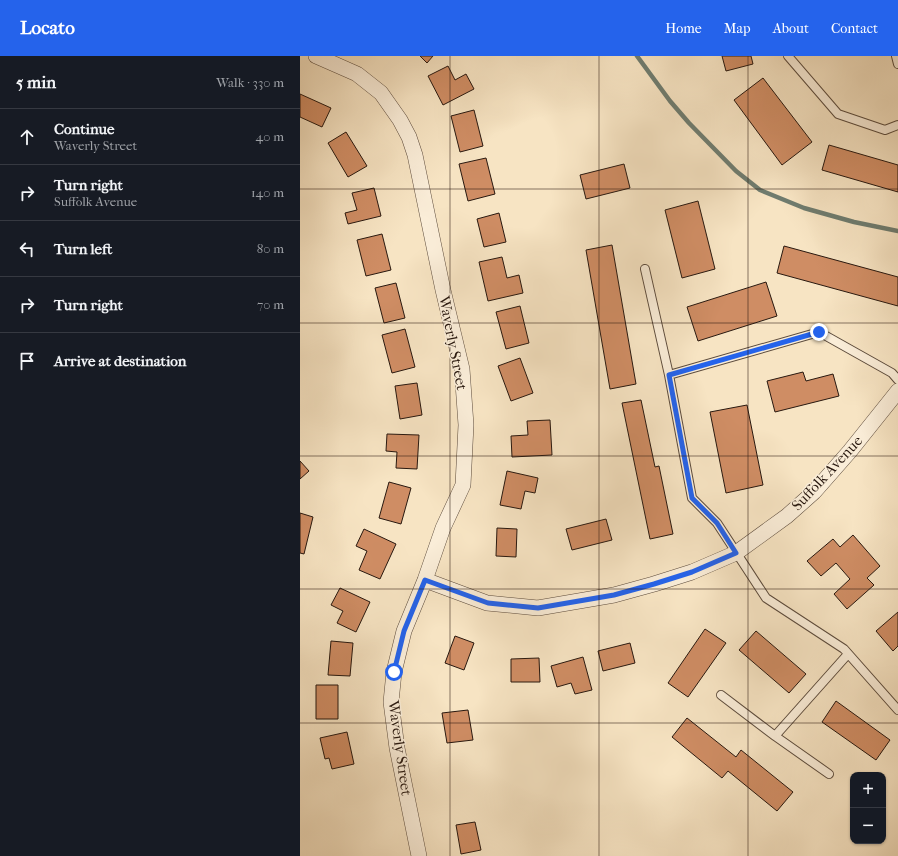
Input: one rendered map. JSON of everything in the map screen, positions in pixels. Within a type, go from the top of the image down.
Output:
[{"type":"street","name":"Waverly Street","points":[[316,56],[357,74],[381,94],[400,120],[409,137],[415,155],[443,290],[462,369],[466,425],[463,485],[443,528],[425,580],[404,631],[394,672],[391,702],[397,748],[418,856]]},
{"type":"street","name":"Suffolk Avenue","points":[[425,580],[488,603],[538,608],[614,595],[692,572],[736,553],[787,516],[814,492],[850,451],[898,391]]},
{"type":"lane","points":[[788,56],[838,114],[885,130],[898,125]]},
{"type":"lane","points":[[645,269],[669,375],[692,498],[717,523],[766,598],[844,649],[898,710]]},
{"type":"lane","points":[[669,375],[819,332],[892,373],[898,380]]},
{"type":"lane","points":[[775,736],[848,654]]},
{"type":"lane","points":[[721,695],[775,736],[829,774]]},
{"type":"building","points":[[420,56],[433,56],[427,63]]},
{"type":"building","points":[[722,56],[751,56],[753,64],[726,71]]},
{"type":"building","points":[[448,66],[455,80],[466,74],[474,89],[443,105],[428,76]]},
{"type":"building","points":[[763,78],[812,142],[782,165],[734,100]]},
{"type":"building","points":[[300,94],[331,108],[322,127],[300,117]]},
{"type":"building","points":[[474,110],[483,146],[460,152],[451,116]]},
{"type":"building","points":[[346,132],[367,166],[348,177],[328,143]]},
{"type":"building","points":[[829,145],[898,165],[898,192],[822,170]]},
{"type":"building","points":[[486,158],[495,194],[468,201],[459,164]]},
{"type":"building","points":[[624,164],[630,188],[586,199],[580,175]]},
{"type":"building","points":[[374,188],[381,216],[348,224],[345,213],[357,210],[352,193]]},
{"type":"building","points":[[698,201],[715,269],[682,278],[665,210]]},
{"type":"building","points":[[499,213],[506,242],[484,247],[477,219]]},
{"type":"building","points":[[382,234],[391,270],[366,276],[357,240]]},
{"type":"building","points":[[612,245],[636,384],[610,389],[586,250]]},
{"type":"building","points":[[784,246],[898,277],[898,306],[777,273]]},
{"type":"building","points":[[502,257],[507,278],[519,275],[523,293],[488,301],[479,262]]},
{"type":"building","points":[[766,282],[777,316],[698,341],[687,307]]},
{"type":"building","points":[[396,283],[405,318],[384,323],[375,288]]},
{"type":"building","points":[[520,306],[529,343],[506,349],[496,312]]},
{"type":"building","points":[[405,329],[415,367],[392,373],[382,335]]},
{"type":"building","points":[[520,358],[533,393],[511,401],[498,366]]},
{"type":"building","points":[[803,372],[806,381],[833,374],[839,396],[775,412],[767,381]]},
{"type":"building","points":[[417,383],[422,415],[400,419],[395,386]]},
{"type":"building","points":[[641,400],[655,467],[659,466],[673,534],[650,539],[622,403]]},
{"type":"building","points":[[747,405],[763,485],[726,493],[710,412]]},
{"type":"building","points":[[550,420],[552,455],[512,457],[511,436],[528,435],[527,421]]},
{"type":"building","points":[[387,434],[419,435],[417,469],[396,468],[397,452],[386,451]]},
{"type":"building","points":[[300,461],[309,471],[300,479]]},
{"type":"building","points":[[507,471],[538,478],[535,493],[525,491],[521,509],[500,505]]},
{"type":"building","points":[[389,482],[411,488],[401,524],[379,518]]},
{"type":"building","points":[[300,513],[313,517],[304,554],[300,553]]},
{"type":"building","points":[[606,519],[612,540],[572,550],[566,529]]},
{"type":"building","points":[[497,528],[517,529],[516,557],[496,556]]},
{"type":"building","points":[[364,529],[396,544],[380,579],[359,570],[367,551],[356,546]]},
{"type":"building","points":[[853,535],[880,566],[867,578],[874,585],[847,609],[834,594],[850,579],[836,563],[821,576],[807,561],[833,539],[840,547]]},
{"type":"building","points":[[340,588],[370,602],[356,632],[337,623],[343,611],[331,605]]},
{"type":"building","points":[[898,612],[898,646],[893,651],[876,631]]},
{"type":"building","points":[[705,629],[726,643],[688,697],[668,683]]},
{"type":"building","points":[[756,631],[806,674],[789,693],[739,650]]},
{"type":"building","points":[[455,636],[474,643],[464,670],[445,663]]},
{"type":"building","points":[[331,641],[353,643],[350,676],[328,675]]},
{"type":"building","points":[[630,643],[635,663],[603,671],[598,651]]},
{"type":"building","points":[[583,657],[592,690],[575,694],[571,683],[557,687],[551,666]]},
{"type":"building","points":[[539,658],[540,682],[511,682],[511,659]]},
{"type":"building","points":[[316,685],[338,685],[338,719],[316,719]]},
{"type":"building","points":[[836,701],[890,740],[876,760],[822,722]]},
{"type":"building","points":[[468,710],[473,740],[447,743],[442,713]]},
{"type":"building","points":[[687,718],[736,757],[741,750],[793,792],[777,811],[728,771],[722,778],[672,737]]},
{"type":"building","points":[[347,732],[354,764],[332,769],[329,758],[325,759],[320,738]]},
{"type":"building","points":[[475,822],[481,850],[461,854],[456,825]]},
{"type":"waterway","points":[[637,56],[670,101],[689,123],[736,171],[760,190],[804,208],[854,222],[898,231]]},
{"type":"route","points":[[394,672],[404,631],[425,580],[488,603],[538,608],[614,595],[654,584],[692,572],[736,553],[717,523],[692,498],[669,375],[819,332]]}]
